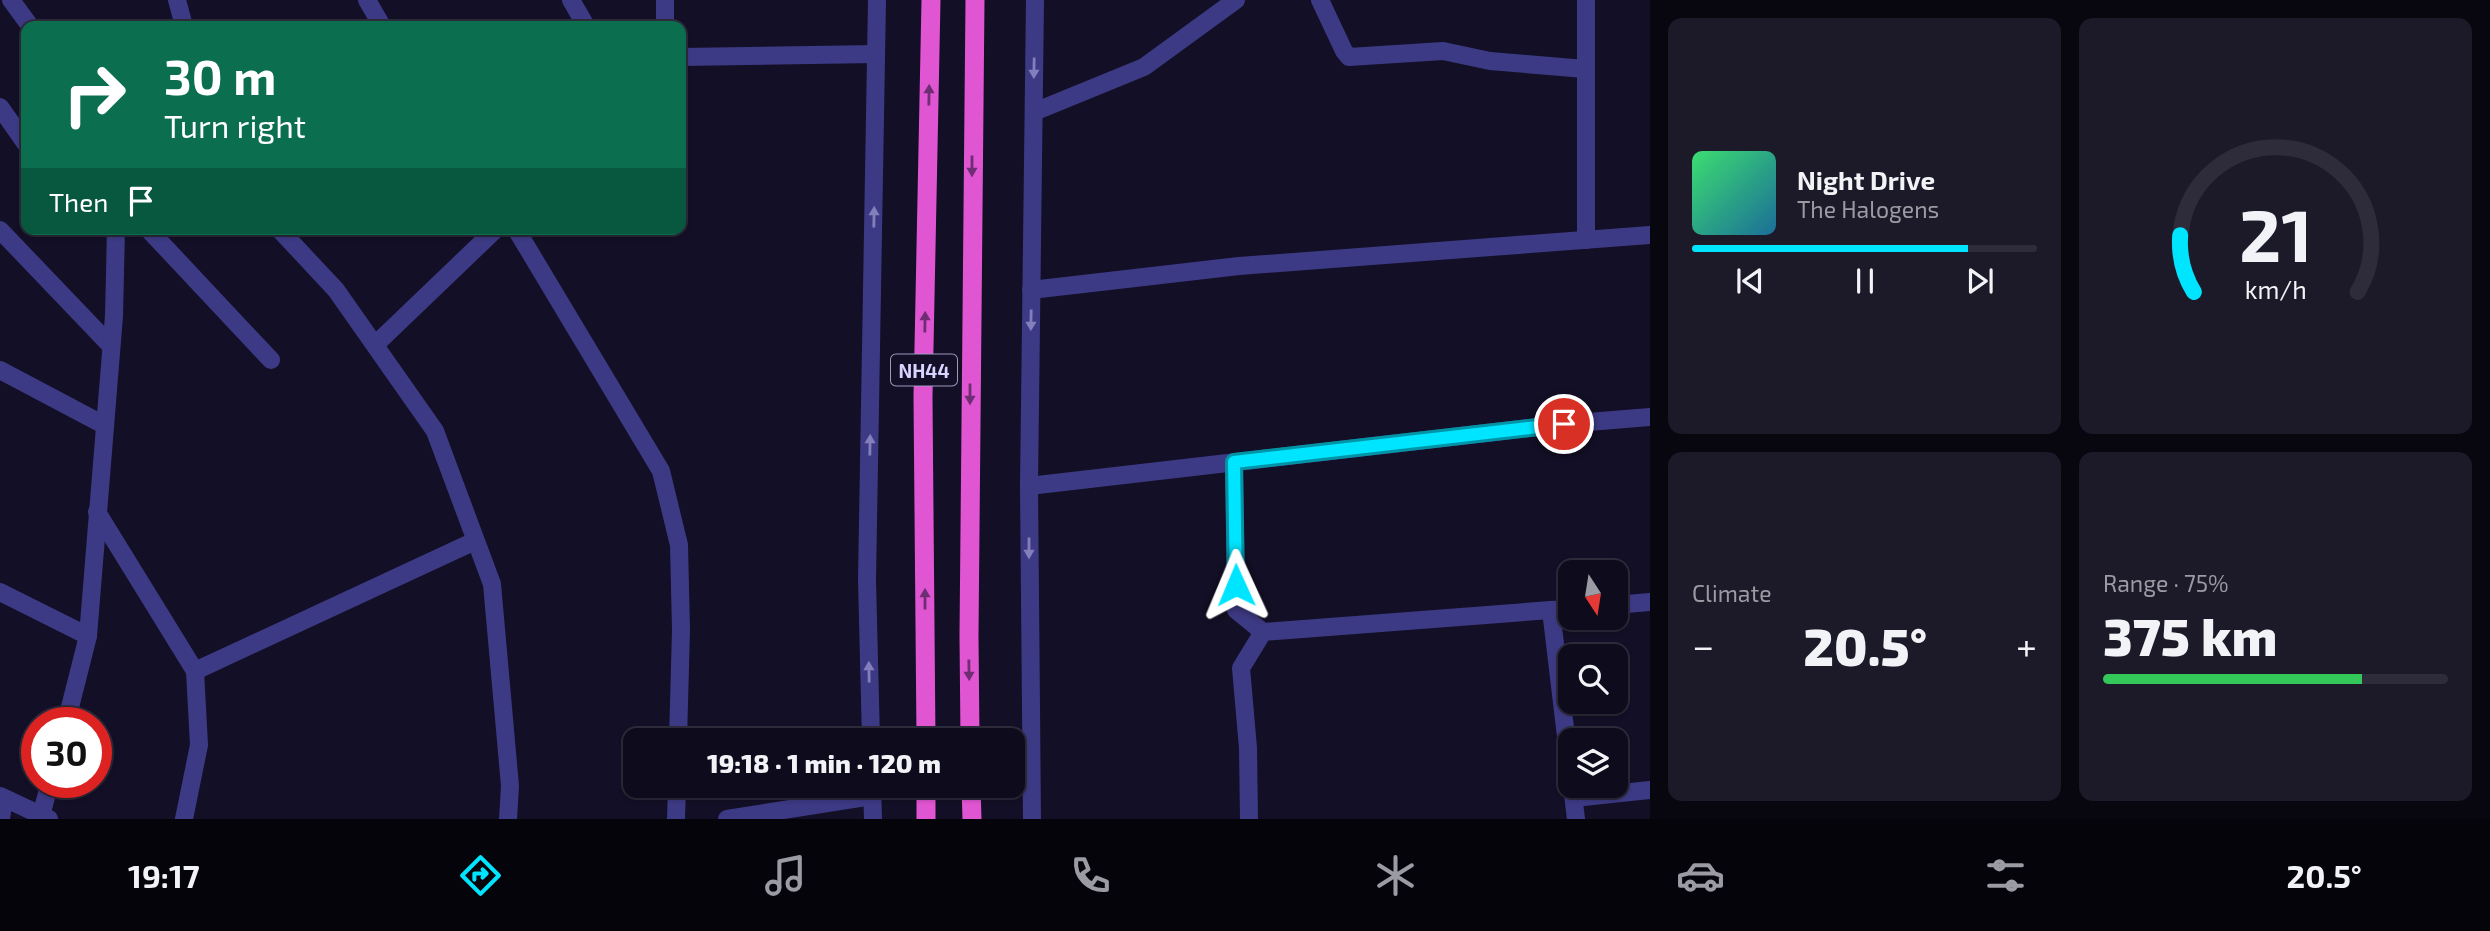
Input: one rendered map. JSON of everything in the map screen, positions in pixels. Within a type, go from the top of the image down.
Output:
[{"type":"highway","name":"NH44","points":[[926,728],[923,397],[931,0]]},
{"type":"highway","name":"NH44","points":[[970,728],[968,636],[975,0]]},
{"type":"highway","points":[[926,798],[926,819]]},
{"type":"highway","points":[[971,798],[972,819]]},
{"type":"street","points":[[11,0],[26,21]]},
{"type":"street","points":[[177,0],[183,21]]},
{"type":"street","points":[[367,0],[379,21]]},
{"type":"street","points":[[571,0],[583,21]]},
{"type":"street","points":[[665,0],[665,21]]},
{"type":"street","points":[[871,728],[867,580],[877,0]]},
{"type":"street","points":[[1032,819],[1029,486],[1035,0]]},
{"type":"street","points":[[1034,112],[1144,67],[1236,0]]},
{"type":"street","points":[[1320,0],[1349,57],[1443,51],[1490,61],[1585,69]]},
{"type":"street","points":[[1586,0],[1586,240]]},
{"type":"street","points":[[686,57],[876,54]]},
{"type":"street","points":[[0,107],[21,137]]},
{"type":"street","points":[[0,230],[111,346]]},
{"type":"street","points":[[69,707],[88,636],[111,346],[116,235]]},
{"type":"street","points":[[154,235],[271,360]]},
{"type":"street","points":[[285,235],[336,290],[435,432],[492,584],[510,786],[508,819]]},
{"type":"street","points":[[375,345],[490,235]]},
{"type":"street","points":[[520,235],[661,471],[679,545],[681,630],[678,728]]},
{"type":"street","points":[[1031,290],[1239,266],[1650,235]]},
{"type":"street","points":[[0,370],[104,425]]},
{"type":"street","points":[[1029,486],[1564,424],[1650,417]]},
{"type":"street","points":[[1234,462],[1236,610],[1263,632],[1558,610]]},
{"type":"street","points":[[97,512],[195,671],[199,745],[184,819]]},
{"type":"street","points":[[195,671],[475,541]]},
{"type":"street","points":[[0,592],[88,636]]},
{"type":"street","points":[[1628,604],[1650,602]]},
{"type":"street","points":[[1551,610],[1565,728]]},
{"type":"street","points":[[1249,819],[1248,748],[1241,668],[1263,632]]},
{"type":"street","points":[[1628,791],[1650,790]]},
{"type":"street","points":[[1,819],[2,797],[45,818],[48,798]]},
{"type":"street","points":[[676,819],[677,798]]},
{"type":"street","points":[[727,819],[836,798]]},
{"type":"street","points":[[872,798],[873,819]]},
{"type":"street","points":[[1574,798],[1576,819]]},
{"type":"route","points":[[1236,585],[1234,462],[1564,424]]}]
